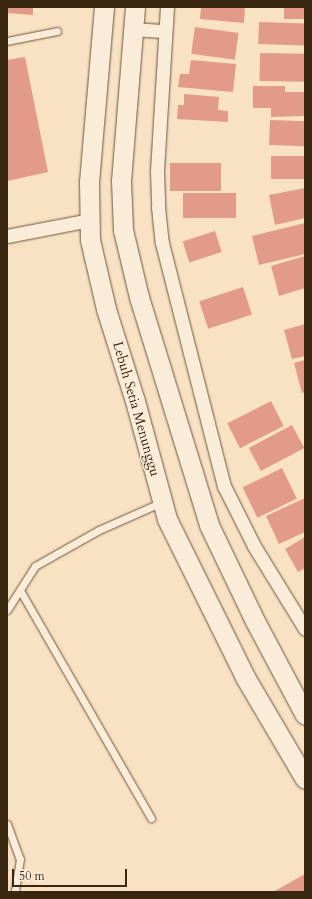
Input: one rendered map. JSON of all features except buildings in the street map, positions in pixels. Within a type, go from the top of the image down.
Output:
[{"type":"street","name":"Lebuh Setia Menunggu","points":[[104,7],[88,182],[90,240],[106,310],[135,401],[167,519],[201,593],[245,677],[305,779]]},
{"type":"street","points":[[135,7],[121,180],[123,230],[139,297],[209,525],[255,621],[305,715]]},
{"type":"street","points":[[167,7],[158,171],[158,207],[162,242],[224,486],[254,546],[305,629]]},
{"type":"street","points":[[133,29],[165,32]]},
{"type":"street","points":[[7,236],[90,220]]},
{"type":"lane","points":[[7,40],[57,31]]},
{"type":"lane","points":[[7,610],[21,592],[35,566],[99,530],[163,502]]},
{"type":"lane","points":[[21,592],[151,818]]},
{"type":"lane","points":[[7,824],[20,859],[15,892]]}]
